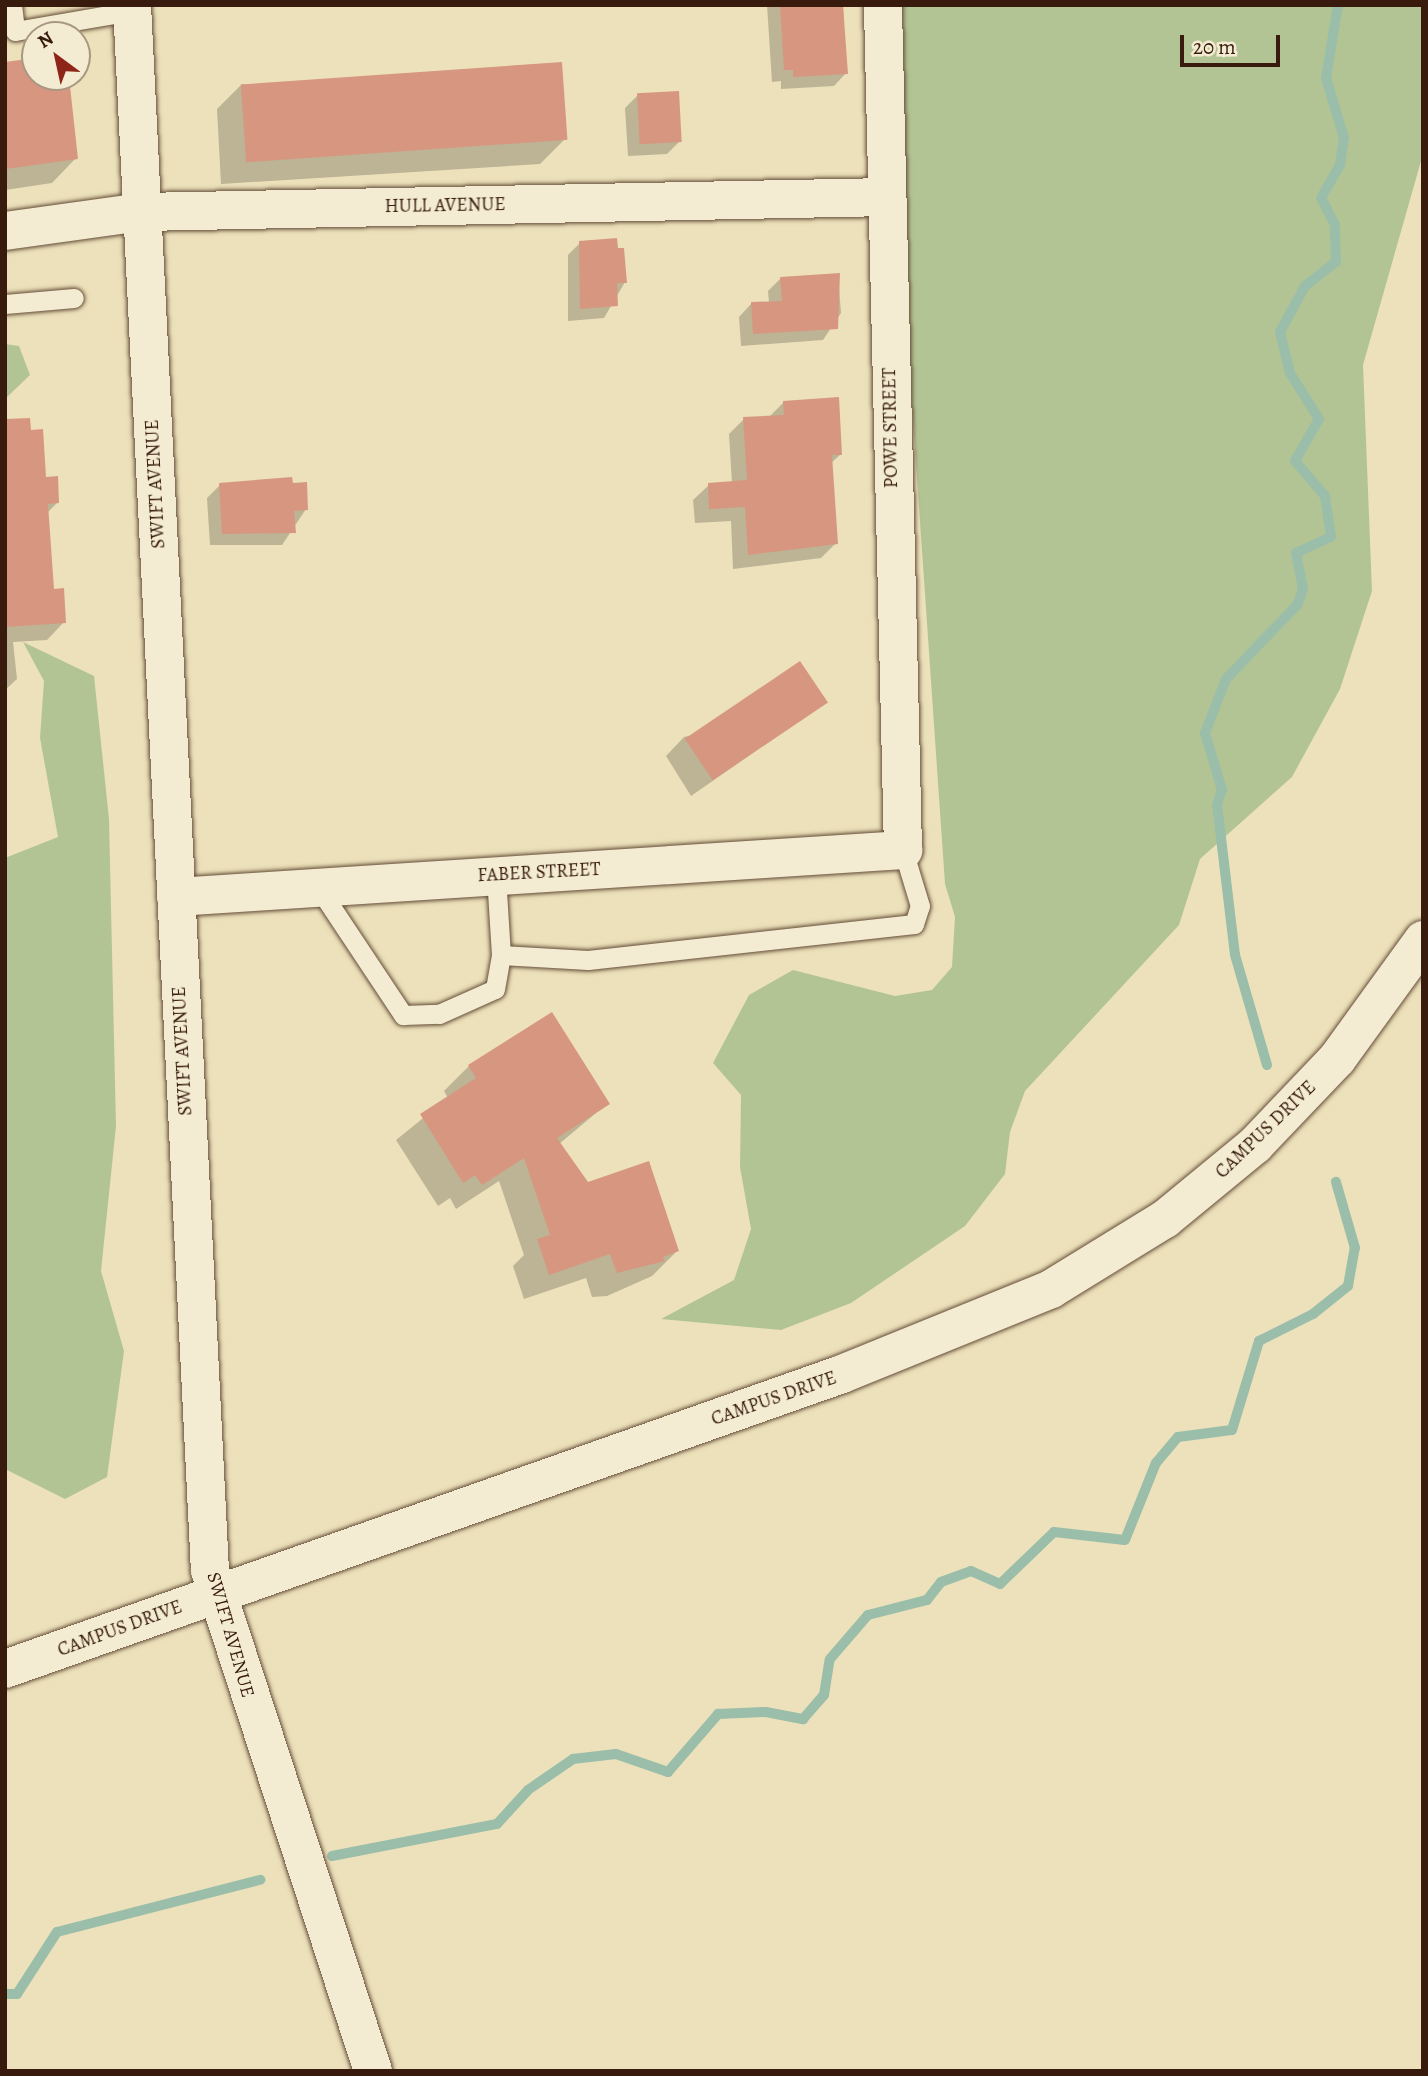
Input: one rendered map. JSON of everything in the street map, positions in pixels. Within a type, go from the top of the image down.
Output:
[{"type":"street","name":"POWE STREET","points":[[883,5],[903,850]]},
{"type":"street","name":"SWIFT AVENUE","points":[[132,8],[176,898],[215,1596],[373,2071]]},
{"type":"street","name":"HULL AVENUE","points":[[5,231],[142,212],[887,197]]},
{"type":"street","name":"FABER STREET","points":[[176,898],[903,850]]},
{"type":"street","name":"CAMPUS DRIVE","points":[[5,1669],[842,1374],[1051,1289],[1155,1226],[1255,1145],[1337,1059],[1423,940]]},
{"type":"lane","points":[[12,5],[15,31],[132,8]]},
{"type":"lane","points":[[5,304],[74,298]]},
{"type":"lane","points":[[501,955],[587,960],[914,924],[920,906],[903,850]]},
{"type":"lane","points":[[318,887],[403,1015],[439,1014],[495,989],[501,955],[495,875]]},
{"type":"green space","points":[[902,5],[1423,5],[1423,154],[1363,365],[1372,591],[1340,689],[1292,777],[1200,859],[1179,925],[1025,1091],[1010,1132],[1005,1174],[965,1226],[851,1303],[781,1330],[661,1319],[734,1280],[751,1229],[740,1167],[741,1095],[713,1063],[749,995],[793,970],[895,996],[932,990],[952,967],[955,917],[945,884],[910,377]]},
{"type":"green space","points":[[5,344],[19,346],[30,375],[5,399]]},
{"type":"green space","points":[[23,642],[94,676],[109,819],[116,1126],[101,1271],[124,1351],[107,1477],[65,1499],[5,1469],[5,858],[58,837],[40,738],[44,681]]},
{"type":"building","points":[[780,5],[843,5],[848,74],[793,77],[793,70],[784,70]]},
{"type":"building","points":[[21,60],[21,91],[71,91],[78,159],[5,169],[5,62]]},
{"type":"building","points":[[562,62],[567,140],[246,162],[241,84]]},
{"type":"building","points":[[679,91],[682,142],[640,144],[637,93]]},
{"type":"building","points":[[617,238],[618,248],[624,248],[627,283],[617,283],[618,306],[580,309],[579,241]]},
{"type":"building","points":[[840,273],[838,329],[753,334],[751,302],[782,301],[780,277]]},
{"type":"building","points":[[839,397],[842,455],[832,455],[838,544],[748,555],[745,507],[709,509],[708,483],[747,480],[743,417],[784,415],[783,401]]},
{"type":"building","points":[[30,418],[31,430],[43,429],[46,477],[58,476],[59,503],[48,504],[54,589],[64,588],[66,623],[5,627],[5,419]]},
{"type":"building","points":[[292,477],[293,483],[307,482],[308,510],[294,511],[296,533],[222,534],[219,483]]},
{"type":"building","points":[[800,661],[828,702],[713,780],[685,739]]},
{"type":"building","points":[[552,1012],[610,1104],[557,1138],[588,1182],[649,1161],[679,1251],[663,1257],[665,1261],[617,1273],[610,1254],[549,1275],[537,1239],[550,1235],[524,1158],[482,1185],[475,1175],[463,1183],[420,1114],[476,1078],[468,1065]]},
{"type":"waterway","points":[[1267,1065],[1235,955],[1217,805],[1222,790],[1205,733],[1226,679],[1298,604],[1303,589],[1296,553],[1331,537],[1325,496],[1295,461],[1319,419],[1290,373],[1280,332],[1305,286],[1336,262],[1335,225],[1321,198],[1340,165],[1344,138],[1326,78],[1338,5]]},
{"type":"waterway","points":[[332,1856],[497,1824],[528,1790],[573,1759],[616,1754],[668,1772],[718,1714],[766,1712],[803,1719],[824,1695],[830,1659],[868,1615],[927,1600],[941,1582],[971,1571],[1000,1584],[1054,1532],[1125,1540],[1156,1463],[1178,1437],[1232,1430],[1259,1341],[1313,1314],[1348,1286],[1355,1248],[1336,1182]]},
{"type":"waterway","points":[[5,1994],[17,1994],[57,1932],[260,1880]]}]
